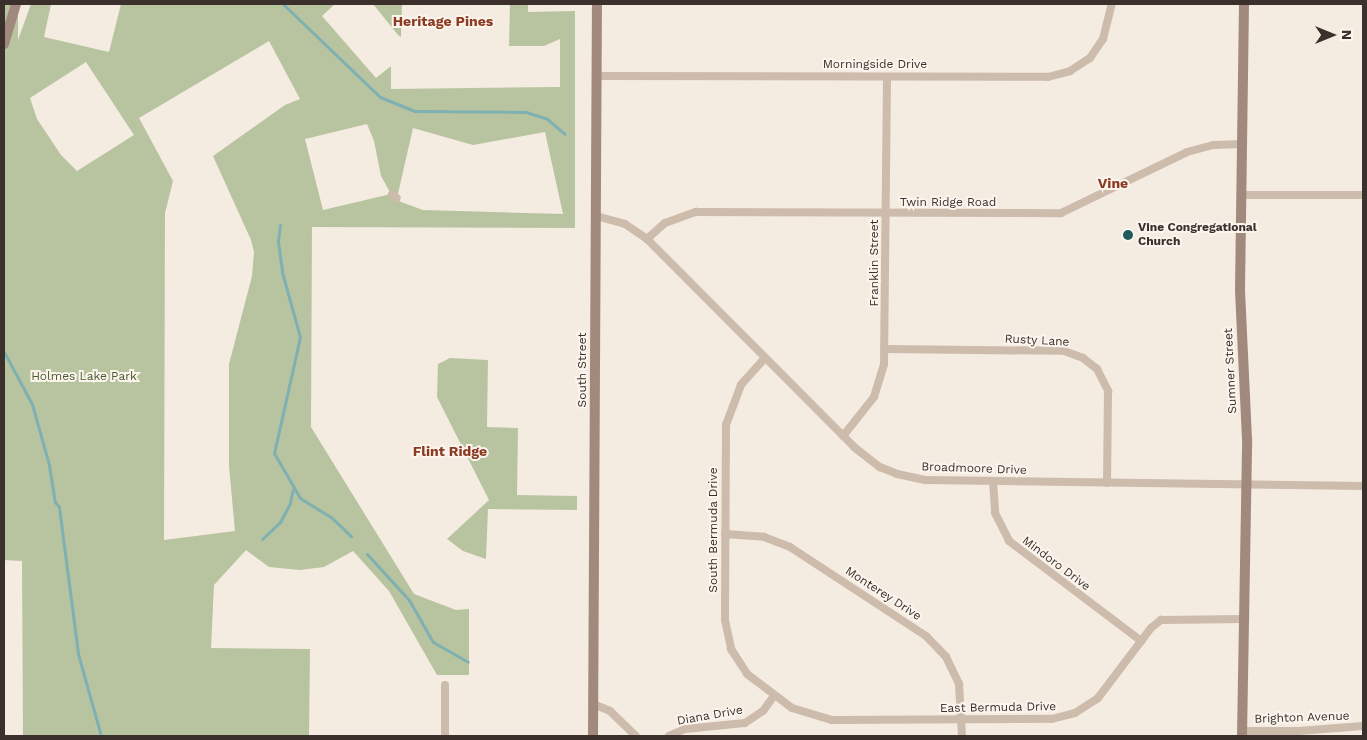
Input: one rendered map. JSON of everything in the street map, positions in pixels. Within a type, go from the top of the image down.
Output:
[{"type":"main road","points":[[4,44],[16,4]]},
{"type":"main road","name":"South Street","points":[[593,736],[597,4]]},
{"type":"main road","name":"Sumner Street","points":[[1242,734],[1246,485],[1246,388],[1240,290],[1244,4]]},
{"type":"street","name":"Morningside Drive","points":[[596,76],[887,77],[1059,75],[1081,65],[1099,46],[1108,27],[1112,4]]},
{"type":"street","name":"Franklin Street","points":[[843,436],[874,397],[885,350],[887,77]]},
{"type":"street","name":"Twin Ridge Road","points":[[647,239],[671,220],[696,212],[1060,213],[1187,152],[1214,145],[1242,144]]},
{"type":"street","points":[[1241,195],[1363,195]]},
{"type":"street","name":"Broadmoore Drive","points":[[596,216],[625,224],[647,239],[865,457],[897,474],[926,480],[1363,486]]},
{"type":"street","name":"Rusty Lane","points":[[885,350],[1064,351],[1083,358],[1097,370],[1108,391],[1107,483]]},
{"type":"street","name":"South Bermuda Drive","points":[[765,358],[741,384],[729,414],[726,436],[727,637],[747,674],[774,696]]},
{"type":"street","name":"Mindoro Drive","points":[[993,481],[995,513],[1009,541],[1141,642]]},
{"type":"street","name":"Monterey Drive","points":[[725,534],[764,537],[790,547],[926,636],[937,646],[954,670],[961,698],[962,736]]},
{"type":"street","name":"East Bermuda Drive","points":[[774,696],[804,714],[832,720],[1043,720],[1075,713],[1106,690],[1155,624],[1169,618],[1245,619]]},
{"type":"street","points":[[445,685],[445,736]]},
{"type":"street","name":"Diana Drive","points":[[669,736],[685,729],[745,723],[763,711],[774,696]]},
{"type":"street","points":[[593,704],[610,711],[636,736]]},
{"type":"street","name":"Brighton Avenue","points":[[1242,734],[1299,732],[1363,726]]},
{"type":"green space","name":"Holmes Lake Park","points":[[4,4],[18,4],[18,40],[31,4],[51,4],[44,37],[109,52],[121,4],[335,4],[322,16],[376,78],[391,66],[391,89],[560,87],[560,39],[544,46],[509,46],[510,4],[528,4],[528,12],[575,11],[575,228],[312,227],[311,427],[414,594],[456,610],[469,609],[469,675],[437,675],[389,591],[353,551],[324,567],[300,570],[269,567],[246,550],[214,585],[211,648],[310,649],[309,736],[23,736],[22,561],[4,560]],"holes":[[[269,41],[300,99],[285,105],[213,156],[251,240],[254,252],[252,276],[229,364],[229,466],[235,531],[164,540],[165,213],[173,181],[139,118]],[[86,62],[134,135],[77,171],[61,155],[37,119],[30,98]],[[367,124],[374,141],[381,176],[391,194],[323,210],[305,139]],[[413,128],[473,145],[545,132],[563,214],[423,210],[401,202],[397,198]]]},
{"type":"green space","points":[[373,4],[402,4],[401,37],[398,35]]},
{"type":"green space","points":[[450,358],[488,360],[487,427],[518,428],[517,495],[577,496],[577,510],[488,509],[486,559],[463,551],[447,539],[489,500],[437,397],[438,364]]},
{"type":"waterway","points":[[283,4],[380,97],[415,111],[526,112],[547,119],[565,134]]},
{"type":"waterway","points":[[280,225],[278,242],[282,272],[300,337],[274,453],[300,498],[331,517],[351,536]]},
{"type":"waterway","points":[[4,352],[32,404],[49,465],[55,502],[59,507],[78,654],[101,736]]},
{"type":"waterway","points":[[262,539],[280,522],[290,503],[293,489]]},
{"type":"waterway","points":[[367,554],[409,600],[433,642],[468,662]]},
{"type":"place","name":"Vine Congregational Church","points":[[1128,235]]},
{"type":"district","name":"Heritage Pines","points":[[443,21]]},
{"type":"district","name":"Vine","points":[[1113,183]]},
{"type":"district","name":"Flint Ridge","points":[[450,451]]}]
